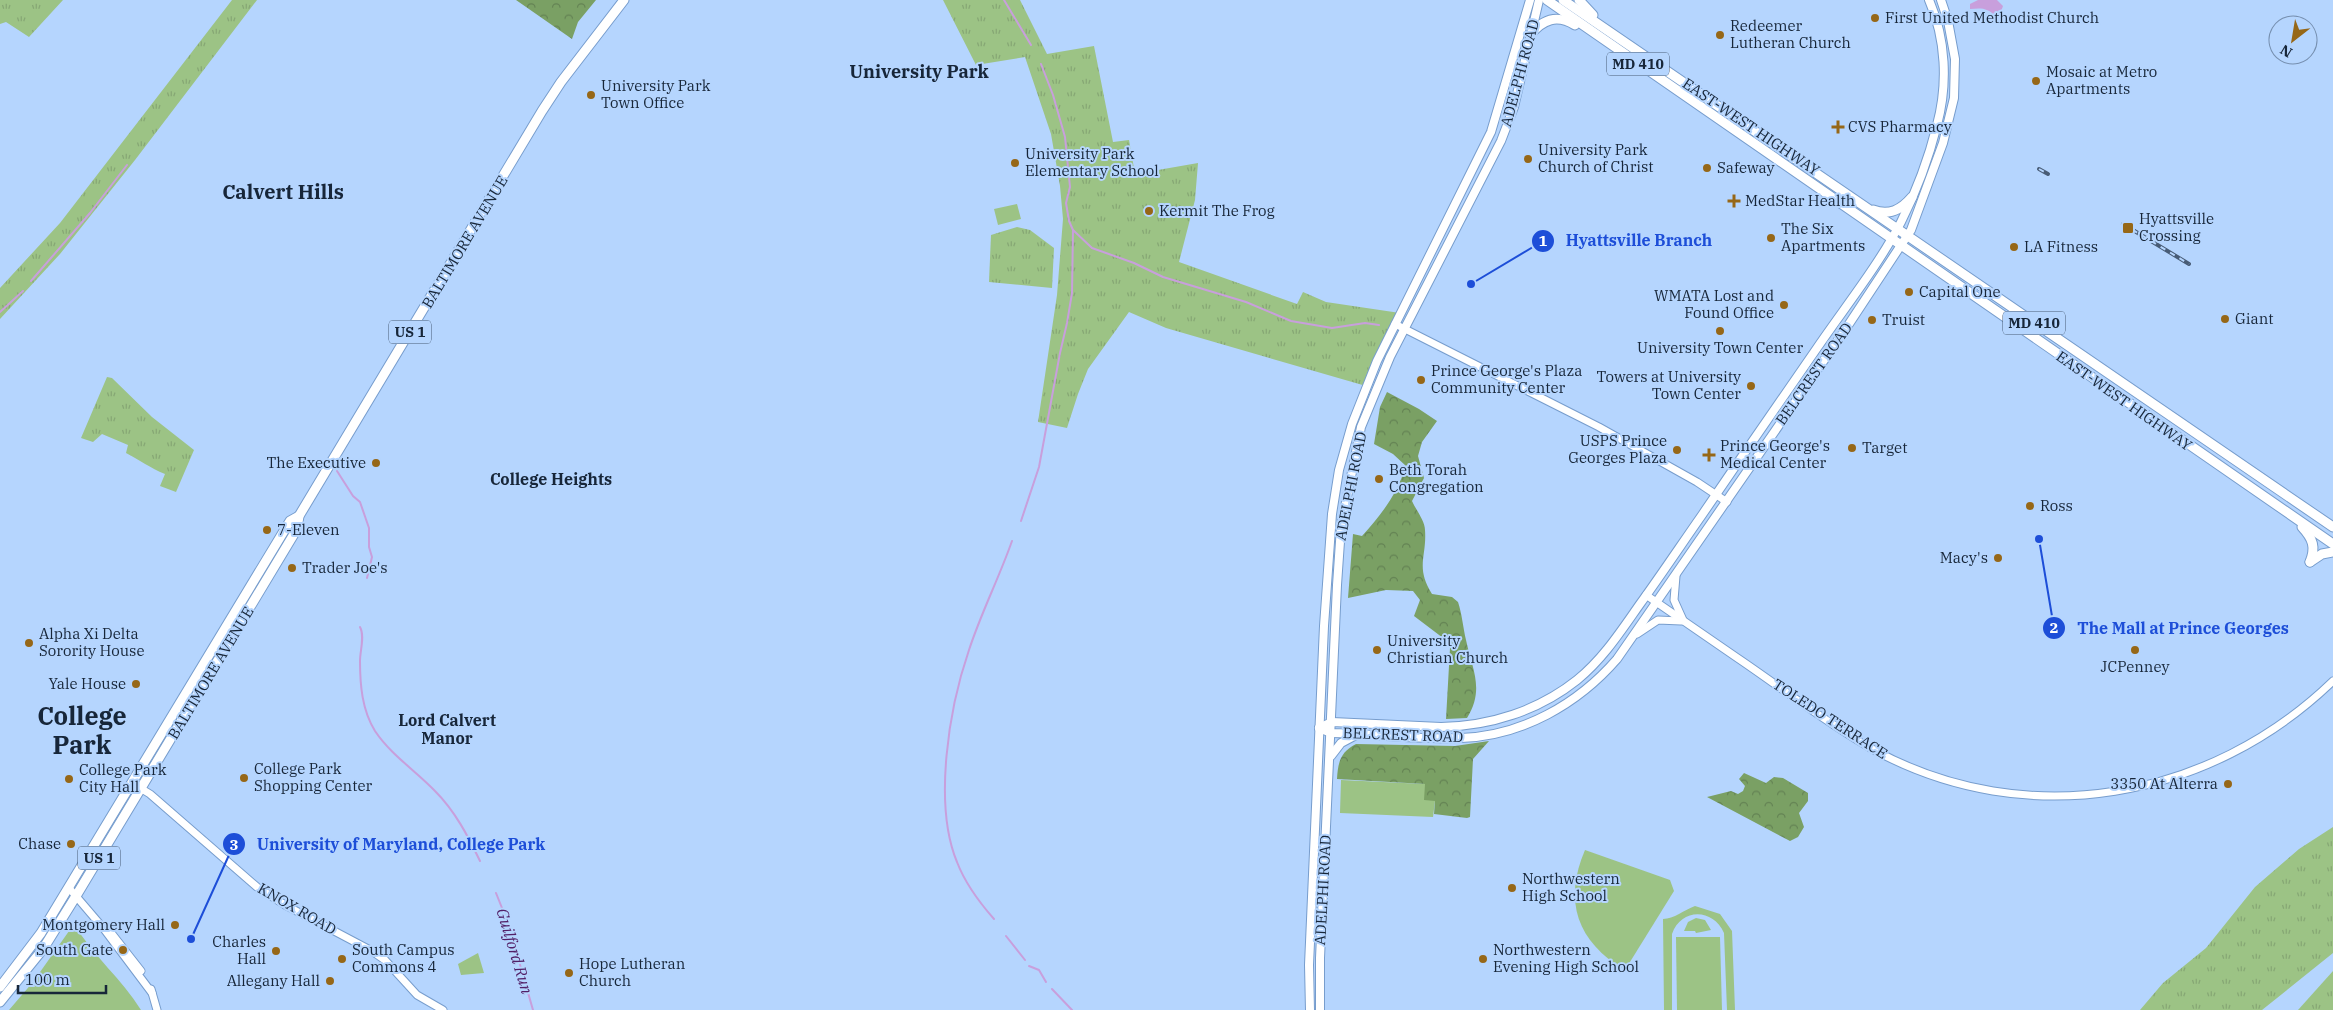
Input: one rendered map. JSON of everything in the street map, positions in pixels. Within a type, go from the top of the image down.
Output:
[{"type":"main road","name":"BALTIMORE AVENUE","points":[[0,1002],[43,949],[76,896],[297,529],[299,516],[546,105],[624,0]]},
{"type":"main road","name":"ADELPHI ROAD","points":[[1310,1010],[1309,964],[1319,728],[1332,514],[1339,470],[1360,400],[1395,324],[1491,132],[1530,0]]},
{"type":"main road","name":"ADELPHI ROAD","points":[[1320,1010],[1320,958],[1339,548],[1349,483],[1361,427],[1379,381],[1404,328],[1501,141],[1514,107],[1530,34],[1540,0]]},
{"type":"main road","name":"EAST-WEST HIGHWAY","points":[[1546,0],[2333,544]]},
{"type":"main road","name":"EAST-WEST HIGHWAY","points":[[1563,0],[2333,527]]},
{"type":"main road","points":[[1579,0],[1591,14],[1632,42],[1647,56]]},
{"type":"main road","name":"BELCREST ROAD","points":[[1319,728],[1332,722],[1419,727],[1458,727],[1493,721],[1530,709],[1562,691],[1593,666],[1611,645],[1716,495],[1897,229],[1912,197],[1937,126],[1943,94],[1942,42],[1929,0]]},
{"type":"main road","name":"BELCREST ROAD","points":[[1319,728],[1331,733],[1462,738],[1496,734],[1552,713],[1582,693],[1611,666],[1727,502],[1907,236],[1918,213],[1944,143],[1954,98],[1955,60],[1948,21],[1941,0]]},
{"type":"main road","points":[[1530,34],[1545,20],[1560,18],[1627,56]]},
{"type":"main road","points":[[1655,76],[1664,77],[1682,89],[1718,105]]},
{"type":"main road","points":[[1866,207],[1880,212],[1893,211],[1904,206],[1912,197]]},
{"type":"main road","points":[[2280,508],[2310,536],[2314,550],[2310,562],[2322,554],[2333,552]]},
{"type":"main road","name":"BALTIMORE AVENUE","points":[[0,987],[41,932],[69,888],[290,521],[299,516]]},
{"type":"main road","points":[[1330,757],[1342,742],[1360,734]]},
{"type":"street","points":[[1395,324],[1599,426],[1727,502]]},
{"type":"street","points":[[1676,576],[1674,600],[1684,622]]},
{"type":"street","name":"TOLEDO TERRACE","points":[[1646,595],[1875,750],[1944,779],[2017,794],[2064,796],[2105,793],[2125,790],[2191,772],[2218,761],[2269,734],[2302,709],[2333,681]]},
{"type":"street","points":[[1634,636],[1658,620],[1684,622]]},
{"type":"street","name":"KNOX ROAD","points":[[132,783],[141,788],[257,887],[285,905],[372,951],[385,960],[414,992],[443,1010]]},
{"type":"street","points":[[69,888],[104,929],[152,993],[157,1010]]},
{"type":"green space","points":[[0,0],[63,0],[29,37],[6,22],[0,24]]},
{"type":"green space","points":[[232,0],[257,0],[135,160],[60,254],[0,319],[0,288],[60,223]]},
{"type":"green space","points":[[516,0],[596,0],[578,22],[572,39]]},
{"type":"green space","points":[[943,0],[1020,0],[1047,54],[1094,46],[1113,142],[1129,140],[1135,174],[1198,163],[1195,200],[1179,262],[1297,304],[1303,292],[1326,302],[1400,313],[1366,386],[1166,328],[1129,312],[1088,369],[1067,428],[1038,422],[1057,295],[1063,219],[1060,186],[1051,134],[1025,57],[976,65]]},
{"type":"green space","points":[[1017,204],[1021,219],[998,225],[994,209]]},
{"type":"green space","points":[[1017,227],[1030,230],[1054,248],[1052,288],[989,282],[991,235]]},
{"type":"green space","points":[[107,377],[112,378],[152,417],[194,450],[176,492],[160,486],[165,474],[126,453],[128,445],[102,434],[93,442],[81,438]]},
{"type":"green space","points":[[1387,392],[1437,421],[1422,442],[1418,456],[1424,478],[1412,501],[1425,527],[1423,569],[1427,585],[1432,594],[1452,597],[1458,602],[1474,670],[1476,688],[1472,708],[1467,718],[1446,719],[1450,648],[1447,641],[1414,616],[1420,600],[1413,591],[1386,590],[1348,598],[1353,534],[1362,536],[1376,520],[1393,495],[1406,466],[1393,454],[1374,444],[1380,407]]},
{"type":"green space","points":[[1489,741],[1473,759],[1470,817],[1467,818],[1434,814],[1435,801],[1424,800],[1425,784],[1337,779],[1338,768],[1343,754],[1356,744],[1455,746]]},
{"type":"green space","points":[[1744,773],[1766,783],[1774,777],[1783,778],[1808,793],[1808,801],[1799,813],[1804,827],[1798,837],[1790,841],[1707,797],[1731,791],[1738,794],[1743,791],[1745,786],[1739,779]]},
{"type":"green space","points":[[1341,780],[1425,784],[1435,801],[1433,817],[1340,813]]},
{"type":"green space","points":[[2333,827],[2333,953],[2262,1010],[2140,1010],[2163,983],[2206,948],[2255,887],[2299,849]]},
{"type":"green space","points":[[1585,850],[1670,880],[1674,891],[1625,970],[1595,947],[1585,933],[1579,919],[1575,903],[1575,886],[1578,869]]},
{"type":"green space","points":[[1695,906],[1720,914],[1732,931],[1735,1010],[1727,1010],[1724,933],[1713,919],[1697,914],[1682,919],[1676,925],[1672,934],[1672,1010],[1664,1010],[1663,919],[1675,916]]},
{"type":"green space","points":[[1696,918],[1705,920],[1711,930],[1696,933],[1695,931],[1684,931],[1688,922]]},
{"type":"green space","points":[[74,924],[90,947],[141,1010],[9,1010],[33,982]]},
{"type":"green space","points":[[1676,937],[1720,937],[1722,1010],[1677,1010]]},
{"type":"green space","points":[[478,953],[484,973],[461,975],[458,964]]},
{"type":"green space","points":[[2333,971],[2333,1010],[2298,1010]]},
{"type":"shaded area","points":[[1978,0],[1997,0],[2003,6],[1999,17],[1984,9],[1970,9],[1970,4]]},
{"type":"waterway","points":[[1004,0],[1031,45]]},
{"type":"waterway","points":[[1041,64],[1053,95],[1065,137],[1070,187],[1066,203],[1069,221],[1073,230],[1092,248],[1134,263],[1163,277],[1246,302],[1291,321],[1332,328],[1365,323],[1379,325]]},
{"type":"waterway","points":[[31,281],[90,213],[127,165]]},
{"type":"waterway","points":[[1021,521],[1039,467],[1067,323],[1072,293],[1073,230]]},
{"type":"waterway","points":[[0,312],[23,291]]},
{"type":"waterway","name":"Guilford Run","points":[[337,471],[353,496],[360,502],[369,528],[369,547],[372,557],[367,578]]},
{"type":"waterway","points":[[994,919],[964,877],[950,839],[946,813],[946,756],[955,699],[962,673],[984,609],[1012,541]]},
{"type":"waterway","name":"Guilford Run","points":[[360,627],[362,635],[360,661],[361,688],[367,715],[375,731],[388,748],[428,784],[449,807],[466,833],[480,861]]},
{"type":"waterway","name":"Guilford Run","points":[[496,893],[508,923],[533,1010]]},
{"type":"waterway","points":[[1006,936],[1025,960]]},
{"type":"waterway","points":[[1029,966],[1039,970],[1046,982]]},
{"type":"waterway","points":[[1052,989],[1072,1010]]},
{"type":"railway","points":[[2039,169],[2048,174]]},
{"type":"railway","points":[[2123,224],[2189,264]]},
{"type":"place","name":"First United Methodist Church","points":[[1875,18]]},
{"type":"place","name":"Redeemer Lutheran Church","points":[[1720,35]]},
{"type":"place","name":"Mosaic at Metro Apartments","points":[[2036,81]]},
{"type":"place","name":"University Park Town Office","points":[[591,95]]},
{"type":"place","name":"CVS Pharmacy","points":[[1838,127]]},
{"type":"place","name":"University Park Church of Christ","points":[[1528,159]]},
{"type":"place","name":"University Park Elementary School","points":[[1015,163]]},
{"type":"place","name":"Safeway","points":[[1707,168]]},
{"type":"place","name":"MedStar Health","points":[[1734,201]]},
{"type":"place","name":"Kermit The Frog","points":[[1149,211]]},
{"type":"place","name":"Hyattsville Crossing","points":[[2128,228]]},
{"type":"place","name":"The Six Apartments","points":[[1771,238]]},
{"type":"place","name":"LA Fitness","points":[[2014,247]]},
{"type":"place","name":"Hyattsville Branch","points":[[1471,284]]},
{"type":"place","name":"Capital One","points":[[1909,292]]},
{"type":"place","name":"WMATA Lost and Found Office","points":[[1784,305]]},
{"type":"place","name":"Giant","points":[[2225,319]]},
{"type":"place","name":"Truist","points":[[1872,320]]},
{"type":"place","name":"University Town Center","points":[[1720,331]]},
{"type":"place","name":"Prince George's Plaza Community Center","points":[[1421,380]]},
{"type":"place","name":"Towers at University Town Center","points":[[1751,386]]},
{"type":"place","name":"Target","points":[[1852,448]]},
{"type":"place","name":"USPS Prince Georges Plaza","points":[[1677,450]]},
{"type":"place","name":"Prince George's Medical Center","points":[[1709,455]]},
{"type":"place","name":"The Executive","points":[[376,463]]},
{"type":"place","name":"Beth Torah Congregation","points":[[1379,479]]},
{"type":"place","name":"Ross","points":[[2030,506]]},
{"type":"place","name":"7-Eleven","points":[[267,530]]},
{"type":"place","name":"The Mall at Prince Georges","points":[[2039,539]]},
{"type":"place","name":"Macy's","points":[[1998,558]]},
{"type":"place","name":"Trader Joe's","points":[[292,568]]},
{"type":"place","name":"Alpha Xi Delta Sorority House","points":[[29,643]]},
{"type":"place","name":"University Christian Church","points":[[1377,650]]},
{"type":"place","name":"JCPenney","points":[[2135,650]]},
{"type":"place","name":"Yale House","points":[[136,684]]},
{"type":"place","name":"College Park Shopping Center","points":[[244,778]]},
{"type":"place","name":"College Park City Hall","points":[[69,779]]},
{"type":"place","name":"3350 At Alterra","points":[[2228,784]]},
{"type":"place","name":"Chase","points":[[71,844]]},
{"type":"place","name":"Northwestern High School","points":[[1512,888]]},
{"type":"place","name":"Montgomery Hall","points":[[175,925]]},
{"type":"place","name":"University of Maryland, College Park","points":[[191,939]]},
{"type":"place","name":"South Gate","points":[[123,950]]},
{"type":"place","name":"Charles Hall","points":[[276,951]]},
{"type":"place","name":"South Campus Commons 4","points":[[342,959]]},
{"type":"place","name":"Northwestern Evening High School","points":[[1483,959]]},
{"type":"place","name":"Hope Lutheran Church","points":[[569,973]]},
{"type":"place","name":"Allegany Hall","points":[[330,981]]},
{"type":"district","name":"University Park","points":[[919,72]]},
{"type":"district","name":"Calvert Hills","points":[[283,192]]},
{"type":"district","name":"College Heights","points":[[551,479]]},
{"type":"district","name":"Lord Calvert Manor","points":[[447,729]]},
{"type":"district","name":"College Park","points":[[82,730]]}]
